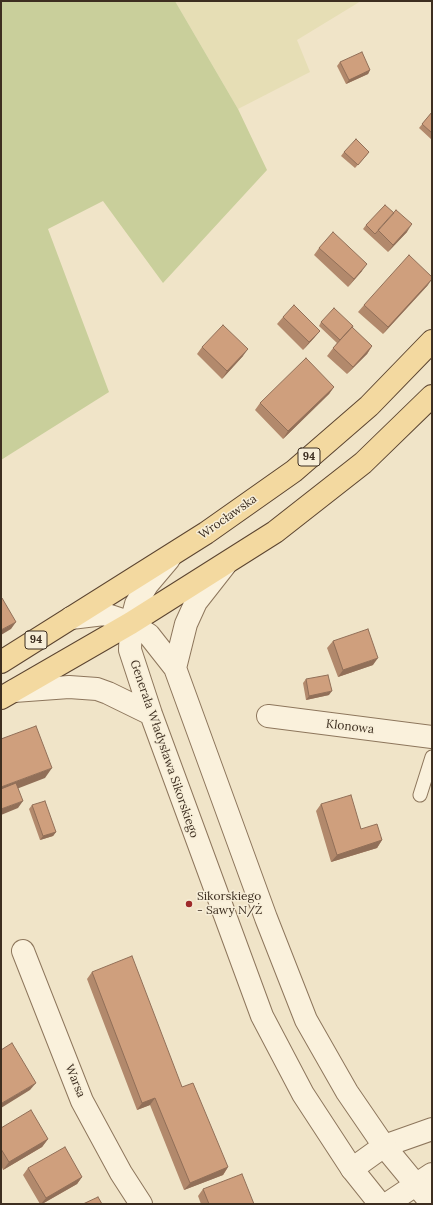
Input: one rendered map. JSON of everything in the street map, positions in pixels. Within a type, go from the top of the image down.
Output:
[{"type":"main road","name":"Wrocławska","points":[[1,662],[174,553],[294,471],[369,406],[432,342]]},
{"type":"main road","points":[[7,694],[131,623],[275,532],[319,499],[363,462],[432,396]]},
{"type":"street","name":"Generała Władysława Sikorskiego","points":[[174,553],[147,585],[136,604],[131,623],[130,650],[151,714],[262,1016],[303,1094],[352,1169],[380,1204]]},
{"type":"street","points":[[175,668],[186,624],[196,602],[225,564]]},
{"type":"street","points":[[71,618],[104,614],[131,623],[149,635],[175,668],[294,992],[306,1020],[347,1092],[384,1146],[424,1179],[432,1204]]},
{"type":"street","points":[[7,694],[69,687],[97,690],[108,693],[151,714]]},
{"type":"street","name":"Klonowa","points":[[268,716],[432,737]]},
{"type":"street","name":"Warsa","points":[[23,951],[82,1101],[120,1173],[141,1204]]},
{"type":"street","points":[[352,1169],[384,1146],[432,1129]]},
{"type":"street","points":[[387,1204],[424,1179]]},
{"type":"lane","points":[[420,795],[432,757]]},
{"type":"shaded area","points":[[175,1],[361,1],[297,40],[310,72],[238,109]]},
{"type":"green space","points":[[1,1],[175,1],[238,109],[267,170],[163,283],[103,201],[48,229],[109,392],[1,460]]},
{"type":"building","points":[[362,52],[370,70],[349,80],[340,62]]},
{"type":"building","points":[[432,112],[432,133],[422,124]]},
{"type":"building","points":[[356,139],[369,152],[358,165],[344,152]]},
{"type":"building","points":[[385,205],[394,213],[375,234],[366,225]]},
{"type":"building","points":[[396,210],[412,224],[393,245],[378,230]]},
{"type":"building","points":[[333,232],[367,264],[354,279],[319,248]]},
{"type":"building","points":[[409,255],[432,277],[432,279],[388,327],[364,305]]},
{"type":"building","points":[[294,305],[320,331],[309,342],[283,317]]},
{"type":"building","points":[[334,308],[353,326],[340,340],[321,322]]},
{"type":"building","points":[[223,325],[248,349],[227,371],[202,347]]},
{"type":"building","points":[[352,327],[372,346],[353,367],[333,348]]},
{"type":"building","points":[[306,358],[334,387],[288,431],[260,403]]},
{"type":"building","points":[[1,598],[16,622],[1,630]]},
{"type":"building","points":[[368,629],[378,658],[343,670],[333,641]]},
{"type":"building","points":[[328,675],[332,691],[309,696],[306,679]]},
{"type":"building","points":[[36,726],[52,768],[1,787],[1,739]]},
{"type":"building","points":[[16,783],[23,801],[1,809],[1,789]]},
{"type":"building","points":[[351,795],[361,829],[377,824],[382,840],[337,855],[321,804]]},
{"type":"building","points":[[45,801],[56,832],[43,836],[32,805]]},
{"type":"building","points":[[132,956],[182,1087],[193,1083],[228,1167],[190,1183],[155,1098],[142,1103],[92,972]]},
{"type":"building","points":[[12,1043],[36,1083],[2,1103],[1,1050]]},
{"type":"building","points":[[31,1110],[48,1139],[9,1162],[1,1149],[1,1128]]},
{"type":"building","points":[[65,1147],[82,1177],[46,1198],[28,1168]]},
{"type":"building","points":[[242,1174],[254,1204],[209,1204],[203,1189]]},
{"type":"building","points":[[98,1197],[102,1204],[83,1204]]},
{"type":"place","name":"Sikorskiego - Sawy N/Ż","points":[[189,904]]}]
